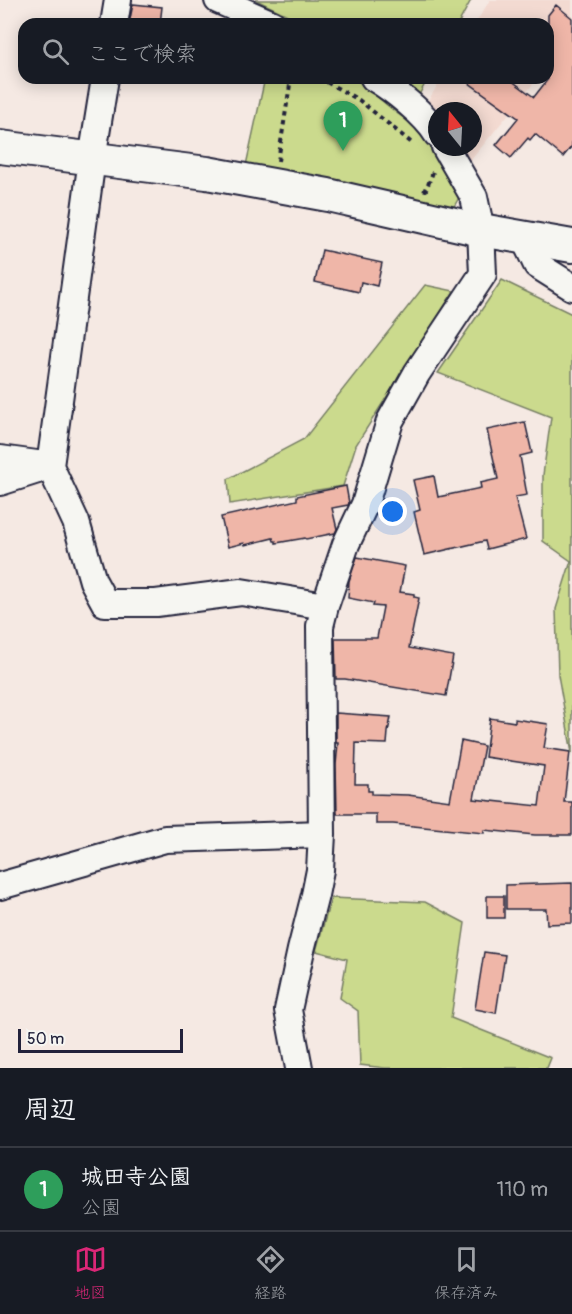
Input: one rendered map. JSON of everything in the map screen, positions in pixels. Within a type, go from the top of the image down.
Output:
[{"type":"street","points":[[115,18],[118,0]]},
{"type":"street","points":[[218,0],[258,18]]},
{"type":"street","points":[[104,84],[50,466],[76,522],[93,581],[105,603],[156,603],[241,592],[325,606]]},
{"type":"street","points":[[384,84],[412,106],[428,123]]},
{"type":"street","points":[[0,147],[207,173],[328,195],[480,230],[572,246]]},
{"type":"street","points":[[299,1068],[288,1010],[320,870],[322,834],[320,626],[346,544],[365,504],[390,422],[417,373],[483,274],[480,230],[474,197],[441,156]]},
{"type":"street","points":[[524,238],[537,265],[572,287]]},
{"type":"street","points":[[0,459],[50,466]]},
{"type":"street","points":[[0,482],[50,466]]},
{"type":"street","points":[[0,886],[165,838],[322,834]]},
{"type":"path","points":[[289,162],[278,159],[290,84]]},
{"type":"path","points":[[330,84],[428,144]]},
{"type":"path","points":[[416,188],[426,190],[433,156]]},
{"type":"shaded area","points":[[490,0],[572,0],[572,36],[554,27],[554,18],[479,18]]},
{"type":"shaded area","points":[[438,84],[533,84],[482,146],[482,102],[428,102],[428,107],[426,104]]},
{"type":"shaded area","points":[[460,156],[474,156],[466,166]]},
{"type":"green space","points":[[256,0],[471,0],[461,18],[294,18]]},
{"type":"green space","points":[[264,84],[361,84],[426,133],[428,156],[439,156],[461,194],[452,210],[245,170]]},
{"type":"green space","points":[[403,84],[425,84],[419,95]]},
{"type":"green space","points":[[502,280],[572,314],[572,753],[558,675],[556,609],[571,561],[543,541],[543,475],[551,417],[438,373]]},
{"type":"green space","points":[[425,285],[454,291],[356,445],[343,486],[230,504],[228,479],[304,439]]},
{"type":"green space","points":[[331,898],[425,902],[465,923],[451,1018],[551,1058],[547,1068],[385,1068],[360,1065],[358,1011],[340,998],[347,959],[316,951]]},
{"type":"building","points":[[133,4],[162,7],[161,18],[130,18]]},
{"type":"building","points":[[556,5],[572,18],[572,146],[563,157],[535,134],[530,140],[528,138],[511,158],[496,145],[518,118],[470,84],[516,84],[534,97],[544,84],[554,84],[554,18],[548,18]]},
{"type":"building","points":[[322,250],[382,263],[377,286],[361,282],[359,292],[315,282]]},
{"type":"building","points":[[525,422],[532,453],[520,456],[527,495],[515,497],[526,539],[487,549],[485,541],[424,555],[414,512],[420,510],[413,480],[434,476],[438,497],[481,488],[480,483],[498,479],[487,430]]},
{"type":"building","points":[[346,486],[348,505],[332,508],[337,529],[335,533],[276,543],[273,538],[228,547],[221,517],[297,500],[297,496]]},
{"type":"building","points":[[357,557],[405,566],[400,592],[414,594],[414,597],[419,598],[409,648],[453,656],[446,696],[336,679],[335,638],[377,638],[383,607],[348,598],[349,581]]},
{"type":"building","points":[[336,713],[391,717],[387,744],[356,743],[355,784],[368,784],[368,791],[372,791],[372,794],[408,795],[450,801],[461,741],[484,746],[474,799],[539,806],[544,766],[485,757],[490,718],[548,724],[544,748],[570,752],[564,802],[572,802],[572,835],[535,835],[484,830],[484,833],[376,824],[376,814],[337,814]]},
{"type":"building","points":[[572,883],[572,923],[547,924],[546,909],[506,909],[506,885]]},
{"type":"building","points":[[487,896],[504,896],[504,918],[487,918]]},
{"type":"building","points":[[484,952],[505,955],[496,1013],[475,1009]]},
{"type":"place","name":"城田寺公園","points":[[343,151]]}]
